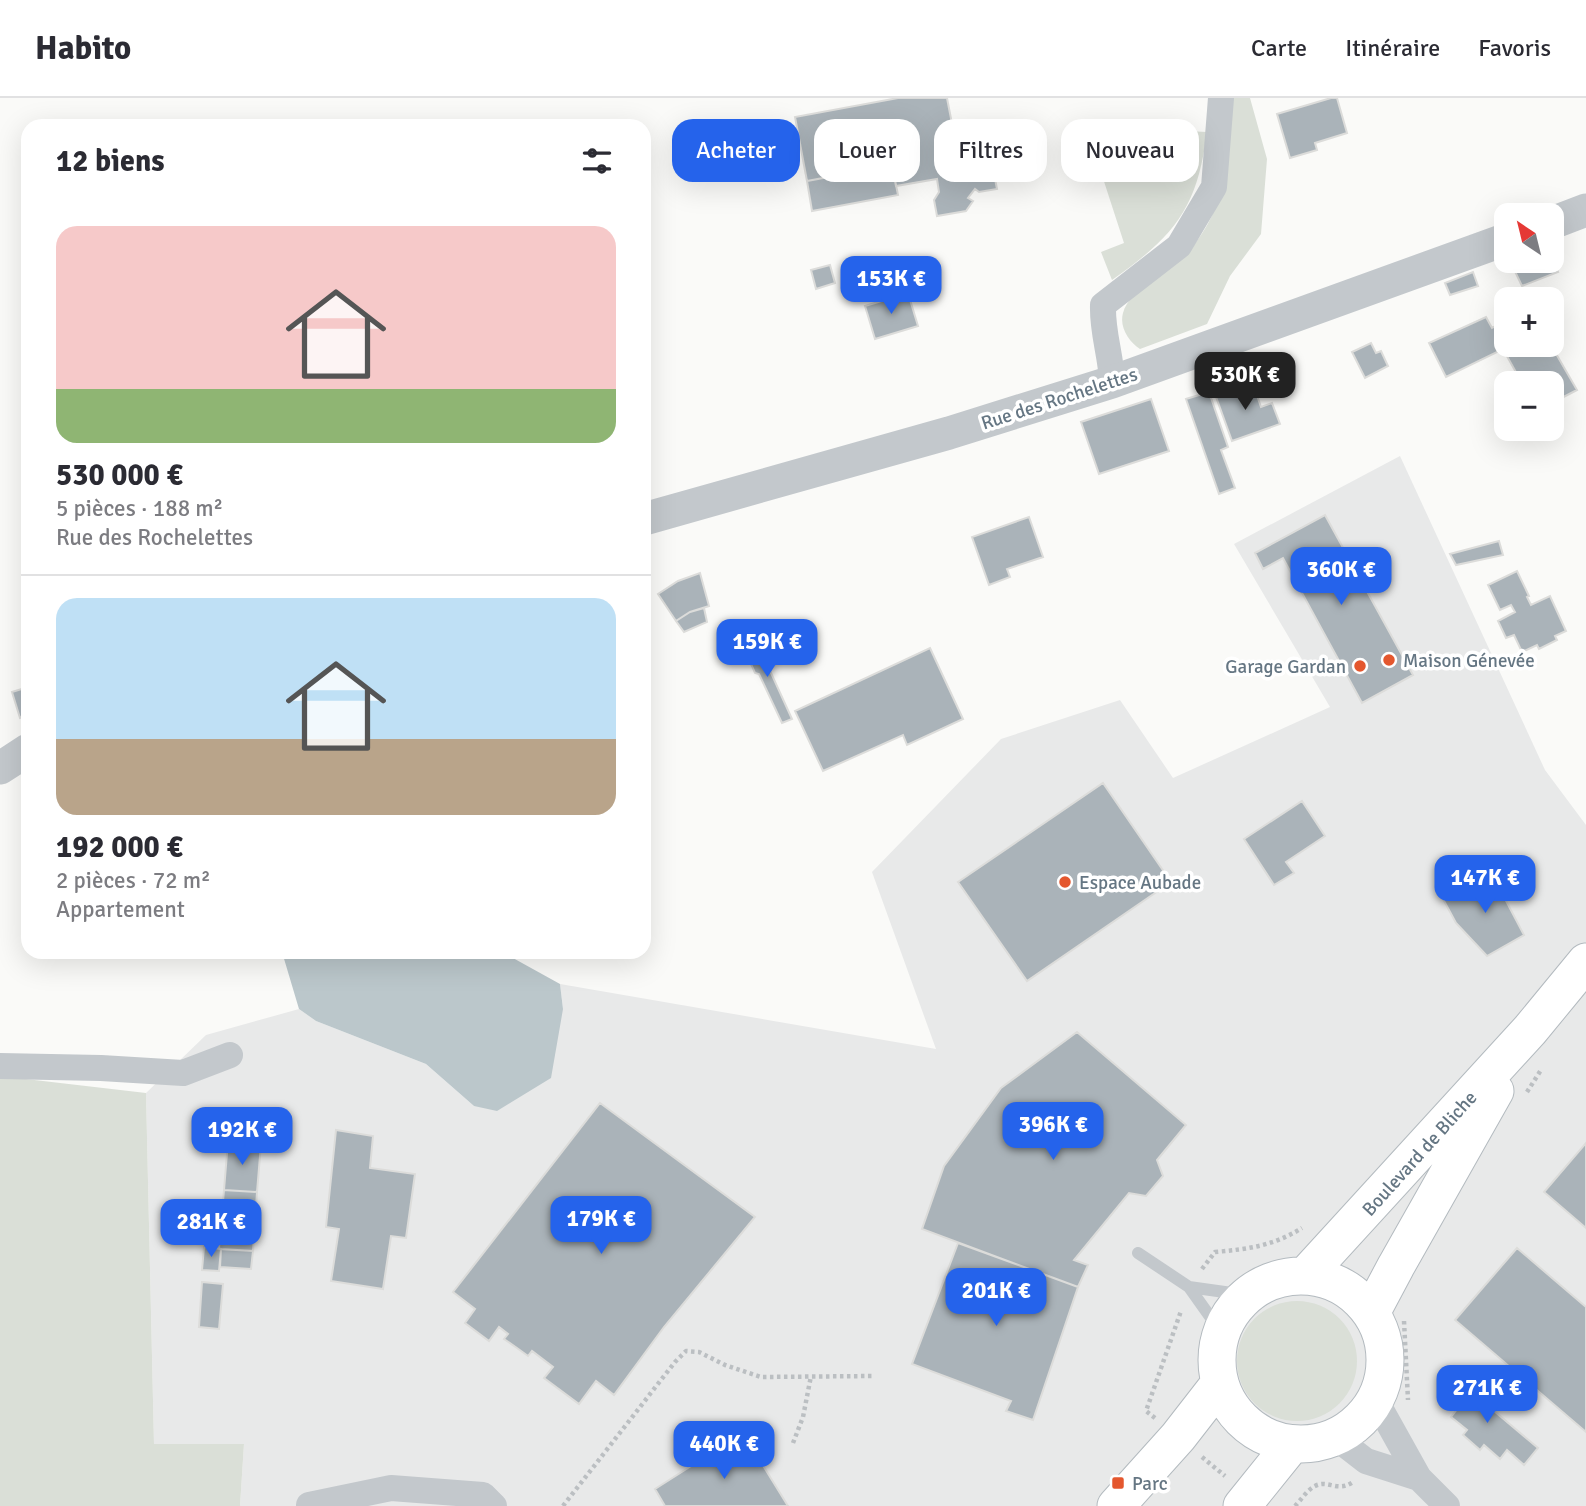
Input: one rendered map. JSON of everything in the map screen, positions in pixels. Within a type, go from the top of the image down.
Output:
[{"type":"main road","name":"Boulevard de Bliche","points":[[1306,1275],[1530,1030],[1586,962]]},
{"type":"main road","name":"Boulevard de Bliche","points":[[1371,1313],[1530,1030]]},
{"type":"main road","points":[[1306,1275],[1331,1281],[1354,1294],[1371,1313],[1381,1334],[1385,1356],[1383,1378],[1376,1399],[1358,1422],[1335,1437],[1314,1443],[1292,1444],[1268,1438],[1246,1424],[1230,1406],[1220,1383],[1216,1357],[1221,1332],[1231,1312],[1246,1296],[1264,1284],[1284,1277],[1306,1275]]},
{"type":"main road","points":[[1116,1506],[1178,1437],[1220,1383]]},
{"type":"main road","points":[[1246,1501],[1292,1444]]},
{"type":"street","points":[[1112,382],[1111,360],[1102,327],[1103,305],[1180,246],[1214,187],[1220,98]]},
{"type":"street","points":[[1564,218],[1586,210]]},
{"type":"street","name":"Rue des Rochelettes","points":[[651,517],[949,433],[1112,382],[1494,244]]},
{"type":"street","points":[[0,768],[21,754]]},
{"type":"street","points":[[0,1066],[183,1073],[230,1055]]},
{"type":"street","points":[[1376,1399],[1419,1478],[1447,1506]]},
{"type":"street","points":[[1335,1437],[1366,1461],[1419,1478]]},
{"type":"street","points":[[309,1504],[391,1488],[483,1495],[494,1506]]},
{"type":"lane","points":[[1138,1253],[1189,1287],[1221,1332]]},
{"type":"lane","points":[[1189,1287],[1246,1296]]},
{"type":"path","points":[[1246,1501],[1146,1411],[1189,1287],[1215,1251],[1247,1249],[1283,1240],[1306,1225]]},
{"type":"path","points":[[563,1506],[675,1362],[686,1352],[699,1352],[725,1365],[761,1377],[874,1376]]},
{"type":"path","points":[[793,1443],[803,1417],[811,1376]]},
{"type":"shaded area","points":[[1232,98],[1250,98],[1267,159],[1261,234],[1230,276],[1207,324],[1140,349],[1126,334],[1122,324],[1123,313],[1142,287],[1189,251],[1212,216],[1228,159]]},
{"type":"shaded area","points":[[1199,132],[1207,132],[1199,174]]},
{"type":"shaded area","points":[[1104,182],[1197,182],[1189,202],[1167,234],[1112,280],[1101,252],[1124,243]]},
{"type":"shaded area","points":[[1400,456],[1545,770],[1586,825],[1586,1506],[240,1506],[244,1444],[154,1444],[146,1093],[206,1035],[299,1009],[316,1021],[426,1064],[474,1106],[563,1009],[560,984],[936,1049],[872,872],[1001,739],[1120,700],[1173,778],[1330,707],[1234,544]]},
{"type":"shaded area","points":[[284,959],[515,959],[560,984],[563,1009],[551,1078],[497,1111],[474,1106],[426,1064],[316,1021],[299,1009]]},
{"type":"shaded area","points":[[0,1076],[146,1093],[154,1444],[244,1444],[240,1506],[0,1506]]},
{"type":"shaded area","points":[[1297,1301],[1320,1305],[1340,1318],[1353,1338],[1357,1361],[1353,1384],[1340,1404],[1320,1417],[1297,1421],[1274,1417],[1254,1404],[1241,1384],[1237,1361],[1241,1338],[1254,1318],[1274,1305]]},
{"type":"building","points":[[898,98],[947,98],[951,119],[934,119],[934,180],[920,182],[920,119],[814,119],[814,180],[807,181],[800,144],[800,119],[795,117]]},
{"type":"building","points":[[1337,98],[1347,133],[1315,143],[1317,150],[1290,158],[1277,114]]},
{"type":"building","points":[[807,181],[895,182],[898,195],[812,211]]},
{"type":"building","points":[[895,182],[919,182],[896,186]]},
{"type":"building","points":[[937,182],[996,182],[997,189],[979,192],[975,189],[968,198],[973,201],[966,211],[937,216],[934,200],[939,192]]},
{"type":"building","points":[[830,265],[835,283],[816,289],[811,270]]},
{"type":"building","points":[[1473,272],[1478,286],[1450,295],[1445,283]]},
{"type":"building","points":[[1516,273],[1555,273],[1522,286]]},
{"type":"building","points":[[908,293],[918,326],[875,339],[865,306]]},
{"type":"building","points":[[1486,317],[1492,328],[1494,327],[1494,353],[1446,377],[1429,343]]},
{"type":"building","points":[[1371,343],[1376,353],[1381,351],[1388,366],[1365,378],[1352,352]]},
{"type":"building","points":[[1507,357],[1558,357],[1577,390],[1564,397],[1564,371],[1515,371]]},
{"type":"building","points":[[1252,381],[1261,407],[1272,403],[1280,424],[1232,441],[1215,394]]},
{"type":"building","points":[[1209,392],[1228,447],[1221,450],[1235,488],[1219,494],[1186,399]]},
{"type":"building","points":[[1151,399],[1169,451],[1099,474],[1081,422]]},
{"type":"building","points":[[1325,515],[1413,675],[1362,703],[1283,558],[1263,569],[1255,553]]},
{"type":"building","points":[[1029,517],[1043,557],[1007,569],[1010,577],[989,585],[972,537]]},
{"type":"building","points":[[1499,541],[1503,555],[1456,565],[1450,554]]},
{"type":"building","points":[[1517,571],[1531,605],[1550,596],[1566,631],[1555,636],[1557,640],[1539,649],[1537,645],[1522,652],[1514,635],[1506,638],[1498,621],[1515,612],[1511,605],[1500,610],[1488,585]]},
{"type":"building","points":[[700,573],[709,606],[690,612],[676,621],[658,594],[678,581]]},
{"type":"building","points":[[704,608],[707,622],[684,632],[676,621],[690,612]]},
{"type":"building","points":[[756,640],[792,719],[782,723],[743,646]]},
{"type":"building","points":[[930,648],[963,719],[907,745],[903,735],[823,771],[795,711]]},
{"type":"building","points":[[21,689],[20,718],[12,692]]},
{"type":"building","name":"Espace Aubade","points":[[1103,783],[1171,882],[1027,981],[958,882]]},
{"type":"building","points":[[1302,801],[1325,836],[1286,862],[1294,873],[1274,885],[1244,839]]},
{"type":"building","points":[[1492,874],[1524,935],[1487,956],[1456,923],[1443,899]]},
{"type":"building","points":[[1077,1032],[1186,1125],[1157,1160],[1163,1176],[1146,1196],[1129,1193],[1074,1260],[1088,1265],[1078,1287],[922,1229],[944,1166],[1001,1088]]},
{"type":"building","points":[[600,1103],[755,1217],[664,1327],[614,1395],[596,1381],[579,1404],[544,1378],[553,1367],[532,1351],[528,1356],[504,1339],[508,1334],[499,1327],[489,1341],[465,1323],[475,1309],[453,1292]]},
{"type":"building","points":[[230,1113],[263,1116],[261,1144],[228,1141]]},
{"type":"building","points":[[336,1130],[373,1136],[370,1168],[415,1174],[406,1238],[391,1236],[383,1289],[331,1281],[339,1229],[326,1227]]},
{"type":"building","points":[[228,1141],[261,1144],[257,1192],[224,1190]]},
{"type":"building","points":[[1586,1143],[1586,1228],[1544,1192]]},
{"type":"building","points":[[224,1190],[257,1192],[253,1251],[219,1249]]},
{"type":"building","points":[[958,1243],[1078,1287],[1033,1420],[1006,1411],[1011,1401],[912,1364]]},
{"type":"building","points":[[204,1247],[221,1249],[219,1271],[202,1270]]},
{"type":"building","points":[[1517,1248],[1586,1307],[1586,1432],[1455,1320]]},
{"type":"building","points":[[221,1249],[253,1251],[251,1269],[220,1267]]},
{"type":"building","points":[[202,1282],[223,1284],[219,1329],[199,1327]]},
{"type":"building","points":[[1455,1378],[1538,1448],[1524,1465],[1507,1450],[1500,1459],[1484,1445],[1480,1450],[1463,1435],[1467,1430],[1451,1417],[1458,1408],[1441,1394]]},
{"type":"building","points":[[743,1433],[788,1506],[665,1506],[655,1489]]},
{"type":"place","name":"Maison Génevée","points":[[1389,660]]},
{"type":"place","name":"Garage Gardan","points":[[1360,666]]},
{"type":"place","name":"Espace Aubade","points":[[1065,882]]},
{"type":"place","name":"Parc","points":[[1118,1483]]}]
